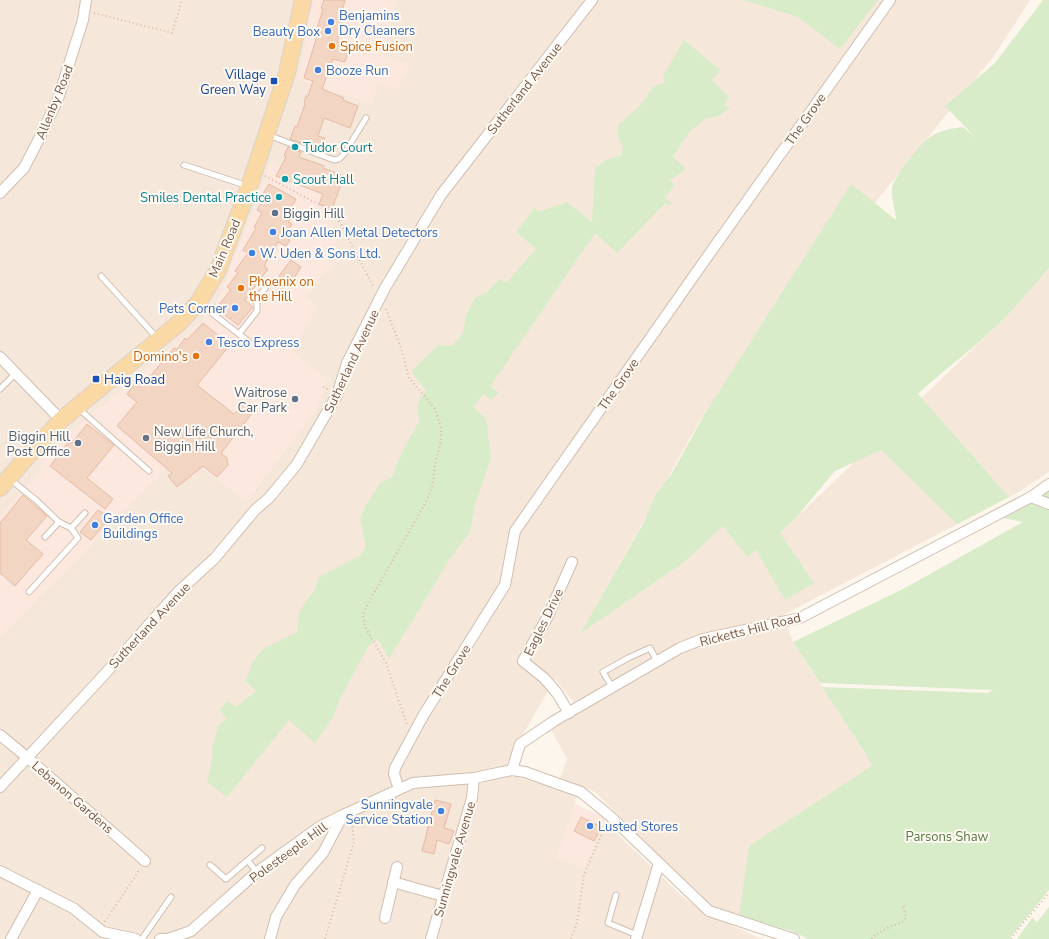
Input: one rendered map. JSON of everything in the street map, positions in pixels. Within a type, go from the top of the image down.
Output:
[{"type":"main road","name":"Main Road","points":[[4,483],[62,420],[179,322],[198,302],[218,270],[255,170],[287,73],[303,0]]},
{"type":"street","name":"Allenby Road","points":[[0,193],[24,168],[58,99],[81,27],[86,0]]},
{"type":"street","name":"Sutherland Avenue","points":[[0,787],[178,592],[215,558],[255,510],[269,498],[297,464],[337,395],[347,363],[381,297],[441,195],[592,0]]},
{"type":"street","name":"The Grove","points":[[399,789],[394,774],[395,768],[411,737],[505,585],[515,532],[704,260],[890,0]]},
{"type":"street","points":[[0,357],[62,420]]},
{"type":"street","name":"Ricketts Hill Road","points":[[512,770],[520,744],[554,721],[680,648],[703,639],[800,618],[1031,497],[1049,484]]},
{"type":"street","points":[[1031,497],[1049,504]]},
{"type":"street","name":"Eagles Drive","points":[[569,713],[557,693],[545,679],[524,661],[547,618],[572,562]]},
{"type":"street","name":"Lebanon Gardens","points":[[0,735],[145,861]]},
{"type":"street","points":[[512,770],[525,772],[581,792],[610,816],[709,911],[794,939]]},
{"type":"street","name":"Polesteeple Hill","points":[[160,939],[168,939],[191,931],[258,872],[319,827],[347,813],[414,783],[474,778],[512,770]]},
{"type":"street","name":"Sunningvale Avenue","points":[[431,939],[472,798],[474,778]]},
{"type":"street","points":[[270,939],[276,917],[295,885],[323,853],[347,813]]},
{"type":"street","points":[[637,937],[659,863]]},
{"type":"street","points":[[385,918],[397,867]]},
{"type":"street","points":[[0,871],[72,908],[103,934],[136,939]]},
{"type":"street","points":[[393,882],[443,896]]},
{"type":"street","points":[[11,939],[38,890]]},
{"type":"lane","points":[[267,135],[334,160],[339,159],[344,154],[366,118]]},
{"type":"lane","points":[[184,165],[249,187]]},
{"type":"lane","points":[[101,276],[158,340]]},
{"type":"lane","points":[[239,334],[257,311],[258,299],[269,283]]},
{"type":"lane","points":[[198,302],[248,341]]},
{"type":"lane","points":[[1,385],[16,373]]},
{"type":"lane","points":[[77,408],[149,471]]},
{"type":"lane","points":[[4,483],[36,500],[60,522],[71,528],[78,538],[30,592]]},
{"type":"lane","points":[[71,528],[85,513]]},
{"type":"lane","points":[[45,537],[60,522]]},
{"type":"lane","points":[[612,687],[603,672],[650,648],[657,661]]},
{"type":"lane","points":[[210,865],[226,879],[262,848]]},
{"type":"lane","points":[[248,861],[258,872]]},
{"type":"lane","points":[[616,895],[608,924],[637,937]]},
{"type":"lane","points":[[142,939],[171,897]]},
{"type":"path","points":[[85,11],[172,33],[182,0]]},
{"type":"path","points":[[255,170],[335,213],[357,257],[381,297],[398,341],[409,378],[435,409],[441,428],[441,441],[435,464],[433,484],[426,502],[367,605],[363,616],[365,627],[386,663],[411,737]]},
{"type":"path","points":[[325,939],[354,842],[347,813]]},
{"type":"path","points":[[571,939],[577,923],[584,875],[610,816]]},
{"type":"path","points":[[103,934],[145,861]]},
{"type":"path","points":[[1011,939],[1049,893]]},
{"type":"path","points":[[872,939],[872,937],[889,927],[902,923],[906,918],[903,905]]},
{"type":"shaded area","points":[[0,0],[1030,0],[994,56],[703,415],[581,633],[687,560],[723,526],[780,533],[1003,320],[1049,268],[1049,472],[1017,493],[783,615],[793,642],[862,748],[872,766],[814,844],[737,919],[712,908],[595,792],[560,778],[567,759],[551,730],[578,713],[574,702],[555,679],[507,762],[508,776],[518,777],[576,795],[575,804],[609,826],[683,897],[711,916],[762,939],[0,939]]},
{"type":"shaded area","points":[[314,0],[384,0],[396,3],[381,55],[410,64],[397,90],[378,83],[372,104],[298,79]]},
{"type":"shaded area","points":[[271,161],[287,169],[299,178],[296,185],[321,194],[317,204],[331,210],[338,262],[320,277],[306,297],[318,306],[292,351],[328,380],[317,409],[246,502],[183,452],[0,637],[0,516],[42,468],[40,466],[62,440],[201,322],[216,304],[254,209]]},
{"type":"shaded area","points":[[575,804],[606,818],[584,869],[556,858]]},
{"type":"green space","points":[[743,0],[878,0],[840,49],[798,17]]},
{"type":"green space","points":[[1043,0],[1049,0],[1049,268],[996,326],[918,394],[1009,497],[957,524],[881,450],[835,471],[793,521],[780,533],[814,583],[785,600],[756,550],[747,557],[723,526],[687,560],[580,634],[644,522],[655,496],[672,473],[704,415],[851,184],[896,220],[892,189],[902,169],[914,153],[930,137],[938,133],[963,127],[975,137],[945,106],[995,63]]},
{"type":"green space","points":[[684,40],[720,70],[712,80],[729,97],[724,105],[730,108],[719,116],[705,119],[690,131],[673,157],[686,169],[670,180],[674,185],[665,198],[674,205],[664,204],[617,253],[595,233],[490,387],[499,392],[491,400],[483,394],[473,407],[486,419],[491,458],[475,505],[470,531],[448,562],[389,659],[378,639],[369,645],[339,701],[332,719],[315,743],[289,720],[227,797],[207,782],[213,754],[212,749],[218,726],[226,719],[219,709],[228,701],[236,707],[256,691],[245,681],[253,662],[263,649],[297,632],[299,612],[315,589],[319,577],[361,555],[366,547],[360,519],[365,507],[380,483],[392,477],[404,448],[419,422],[417,405],[426,390],[411,371],[438,345],[452,346],[463,333],[466,316],[476,297],[486,293],[500,279],[506,283],[536,249],[516,232],[535,207],[538,212],[567,202],[592,222],[595,168],[606,160],[621,155],[623,149],[618,136],[618,125],[640,106],[653,87],[665,82],[663,76]]},
{"type":"green space","name":"Parsons Shaw","points":[[1049,487],[1049,890],[1009,939],[808,939],[792,931],[739,916],[749,846],[872,766],[822,687],[987,693],[993,690],[820,683],[793,642],[903,589],[1023,522],[1003,518],[1035,494]]},
{"type":"green space","points":[[1049,907],[1049,939],[1017,939],[1032,918],[1037,922]]},
{"type":"building","points":[[324,0],[345,0],[340,19],[343,20],[337,42],[350,46],[345,62],[333,59],[322,89],[344,98],[343,100],[358,106],[350,128],[324,118],[318,136],[325,138],[321,148],[305,142],[304,144],[290,139],[295,126],[297,127],[305,104],[306,96],[308,96],[313,81],[304,78],[318,33],[316,32],[323,9],[321,8]]},
{"type":"building","points":[[288,147],[301,152],[299,157],[324,166],[323,168],[344,176],[332,209],[319,204],[323,194],[276,176],[286,157],[284,156]]},
{"type":"building","points":[[269,184],[296,199],[288,213],[292,216],[288,222],[292,224],[285,236],[290,240],[286,246],[278,242],[264,266],[268,269],[245,300],[253,307],[238,325],[216,308],[231,290],[227,287],[238,273],[235,271],[248,253],[243,250],[256,228],[254,227],[262,213],[257,210],[265,197],[262,195]]},
{"type":"building","points":[[291,260],[301,267],[291,283],[279,276]]},
{"type":"building","points":[[203,323],[230,345],[197,385],[234,414],[245,403],[254,411],[221,453],[227,458],[228,465],[217,477],[203,466],[177,487],[168,476],[172,473],[117,426],[137,402],[127,394],[141,376],[147,380],[174,348],[177,349],[185,338],[187,340]]},
{"type":"building","points":[[87,424],[114,445],[87,478],[113,499],[105,509],[50,466],[69,441],[72,443]]},
{"type":"building","points":[[23,495],[47,516],[26,540],[43,554],[15,586],[0,573],[0,523]]},
{"type":"building","name":"Garden Office Buildings","points":[[98,510],[110,518],[91,540],[80,532]]},
{"type":"building","points":[[435,800],[451,804],[444,828],[454,831],[449,844],[437,840],[434,854],[422,851]]},
{"type":"building","points":[[581,817],[601,827],[594,841],[574,831]]},
{"type":"place","name":"Benjamins Dry Cleaners","points":[[331,22]]},
{"type":"place","name":"Beauty Box","points":[[328,31]]},
{"type":"place","name":"Spice Fusion","points":[[332,46]]},
{"type":"place","name":"Booze Run","points":[[318,70]]},
{"type":"place","name":"Village Green Way","points":[[274,81]]},
{"type":"place","name":"Tudor Court","points":[[295,147]]},
{"type":"place","name":"Scout Hall","points":[[285,179]]},
{"type":"place","name":"Smiles Dental Practice","points":[[279,197]]},
{"type":"place","name":"Biggin Hill","points":[[275,213]]},
{"type":"place","name":"Joan Allen Metal Detectors","points":[[273,232]]},
{"type":"place","name":"W. Uden & Sons Ltd.","points":[[252,253]]},
{"type":"place","name":"Phoenix on the Hill","points":[[241,288]]},
{"type":"place","name":"Pets Corner","points":[[235,308]]},
{"type":"place","name":"Tesco Express","points":[[209,342]]},
{"type":"place","name":"Domino's","points":[[196,356]]},
{"type":"place","name":"Haig Road","points":[[96,379]]},
{"type":"place","name":"Waitrose Car Park","points":[[295,399]]},
{"type":"place","name":"New Life Church, Biggin Hill","points":[[146,438]]},
{"type":"place","name":"Biggin Hill Post Office","points":[[78,443]]},
{"type":"place","name":"Garden Office Buildings","points":[[95,525]]},
{"type":"place","name":"Sunningvale Service Station","points":[[441,811]]},
{"type":"place","name":"Lusted Stores","points":[[590,826]]}]
